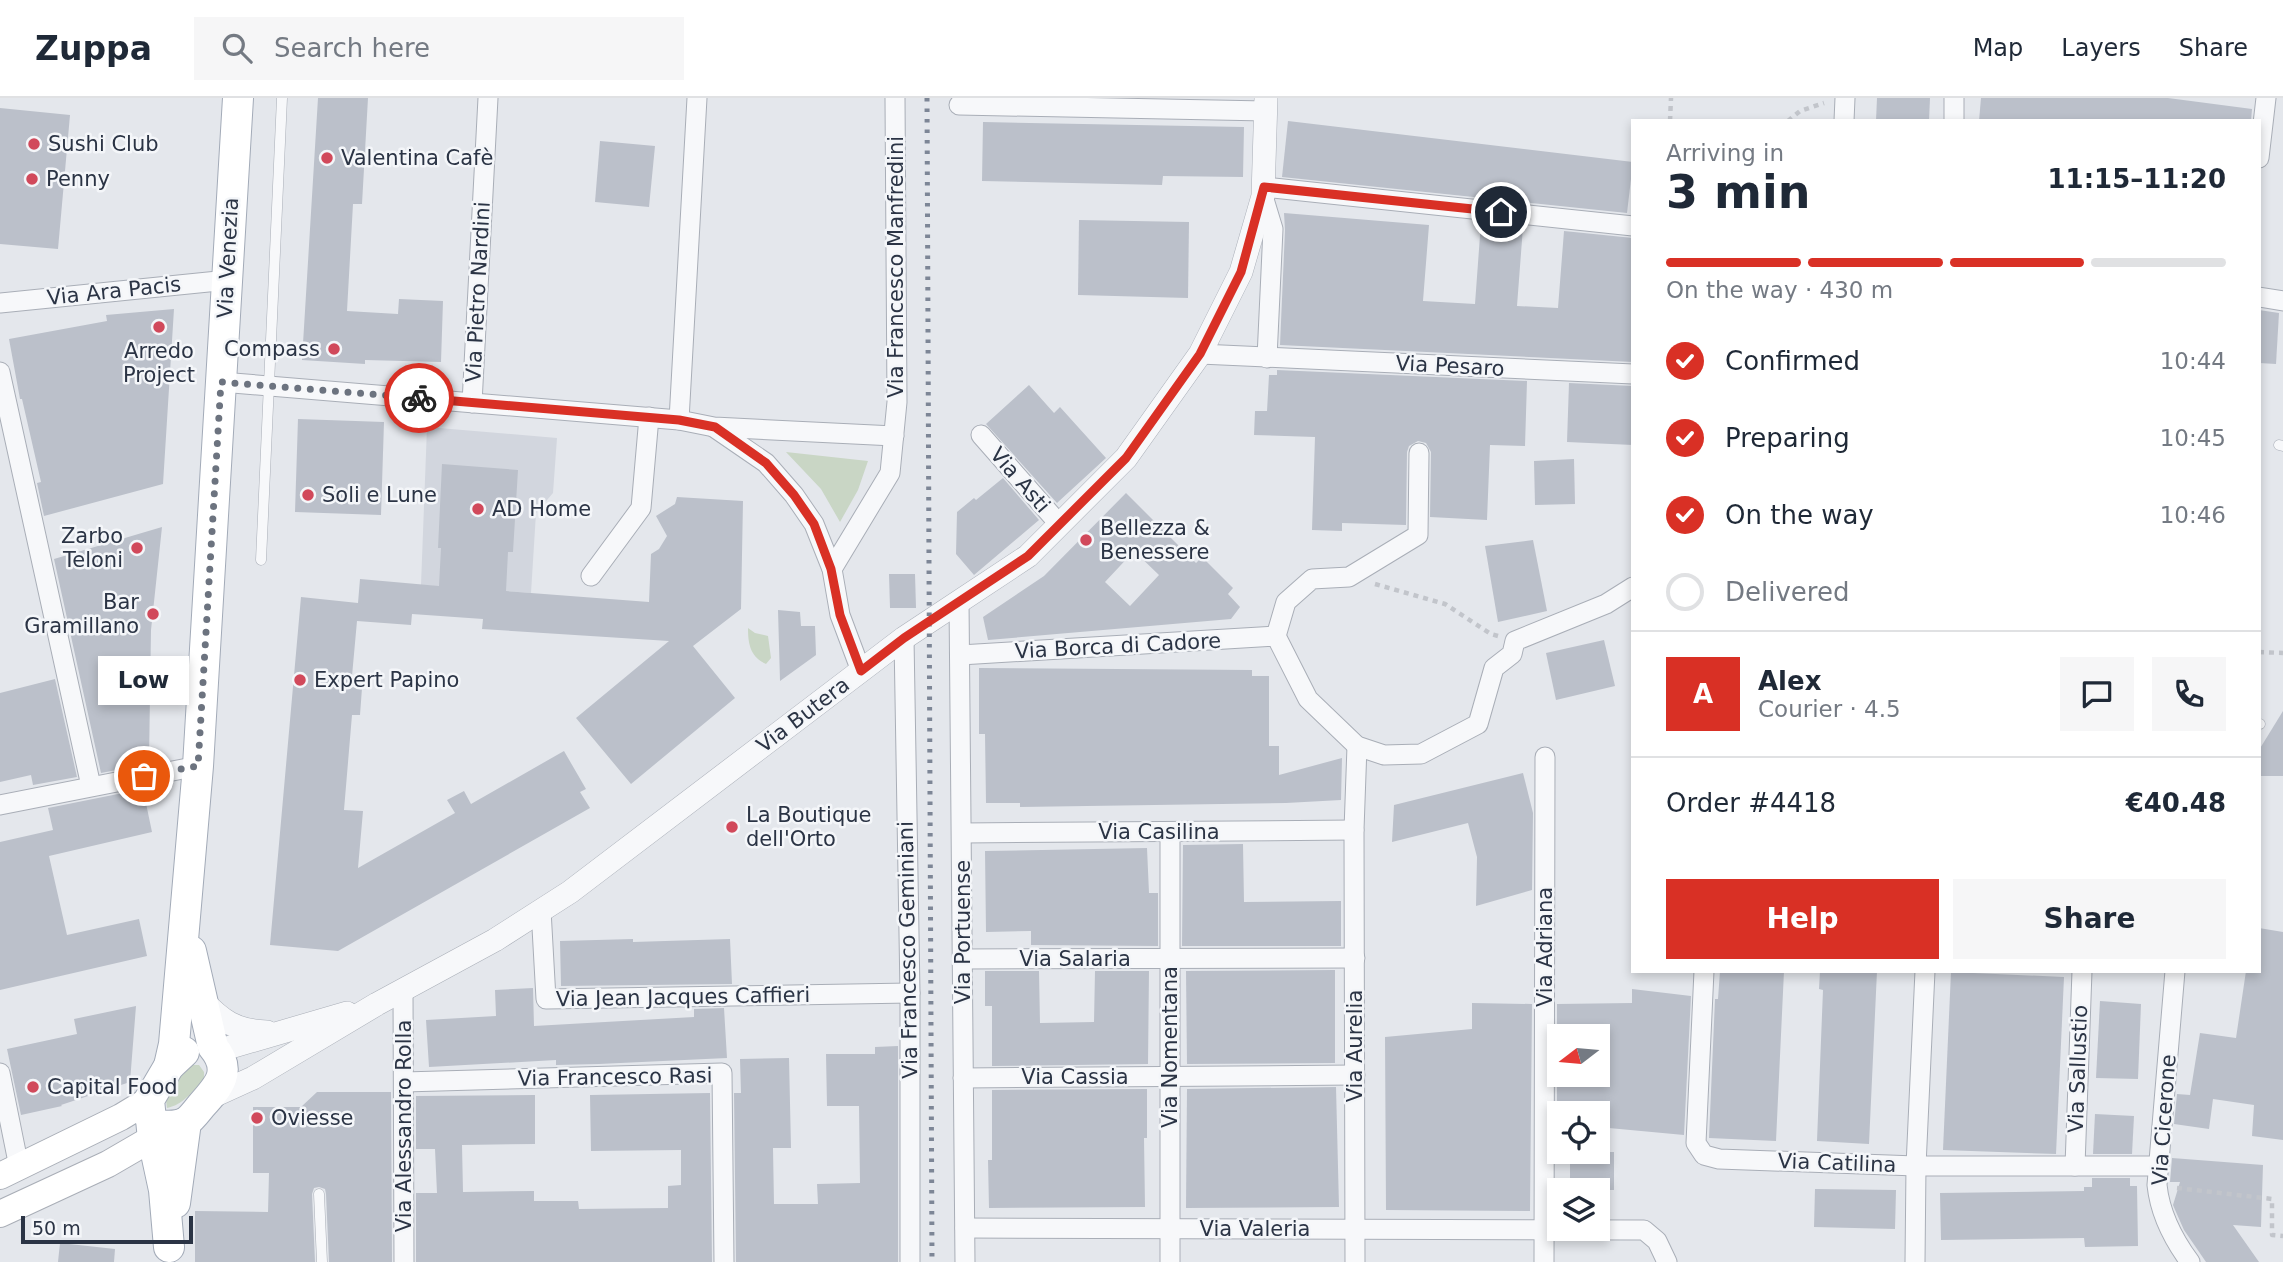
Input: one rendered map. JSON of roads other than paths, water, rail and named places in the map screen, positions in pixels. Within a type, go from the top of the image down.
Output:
[{"type":"main road","name":"Via Venezia","points":[[169,1066],[174,1044],[198,766],[238,98]]},
{"type":"main road","points":[[108,1164],[162,1121],[209,1098],[220,1082],[224,1070],[201,999],[184,920]]},
{"type":"main road","points":[[168,1255],[162,1121],[169,1066],[187,1049],[195,1046],[203,1044],[215,1049]]},
{"type":"main road","points":[[9,1171],[121,1117],[162,1121]]},
{"type":"main road","points":[[162,1121],[168,1255]]},
{"type":"main road","points":[[0,1214],[122,1160],[148,1167],[164,1190]]},
{"type":"street","name":"Via Pietro Nardini","points":[[472,403],[488,98]]},
{"type":"street","points":[[679,420],[697,98]]},
{"type":"street","name":"Via Francesco Manfredini","points":[[831,569],[890,473],[897,402],[895,98]]},
{"type":"street","points":[[1844,119],[1845,98]]},
{"type":"street","points":[[1954,98],[1954,119]]},
{"type":"street","points":[[2261,128],[2263,98]]},
{"type":"street","points":[[959,105],[1266,104]]},
{"type":"street","name":"Via Butera","points":[[377,1004],[495,940],[570,892],[904,638],[1028,556],[1126,458],[1200,354],[1241,272],[1263,191],[1266,104]]},
{"type":"street","points":[[1268,358],[1272,229],[1263,191],[1631,226]]},
{"type":"street","name":"Via Ara Pacis","points":[[0,303],[228,280]]},
{"type":"street","points":[[2261,297],[2283,301]]},
{"type":"street","name":"Via Pesaro","points":[[1200,354],[1631,374]]},
{"type":"street","points":[[0,372],[91,786]]},
{"type":"street","points":[[221,382],[679,420],[715,427],[894,436]]},
{"type":"street","points":[[591,576],[641,508],[649,418]]},
{"type":"street","points":[[715,427],[766,463],[794,495],[814,524],[831,569],[840,615],[861,671]]},
{"type":"street","name":"Via Asti","points":[[981,435],[1059,525]]},
{"type":"street","points":[[1419,453],[1418,535],[1349,577],[1312,579],[1286,602],[1276,636],[1308,699],[1357,746],[1384,755],[1421,754],[1478,724],[1493,668],[1512,654],[1515,641],[1606,604],[1631,588]]},
{"type":"street","name":"Via Portuense","points":[[959,601],[965,1262]]},
{"type":"street","name":"Via Borca di Cadore","points":[[960,655],[1276,636]]},
{"type":"street","name":"Via Francesco Geminiani","points":[[904,638],[910,993],[910,1262]]},
{"type":"street","name":"Via Aurelia","points":[[1355,1262],[1354,830],[1357,746]]},
{"type":"street","name":"Via Adriana","points":[[1544,1262],[1545,757]]},
{"type":"street","points":[[0,805],[198,766]]},
{"type":"street","name":"Via Casilina","points":[[963,833],[1354,830]]},
{"type":"street","name":"Via Nomentana","points":[[1170,832],[1170,1262]]},
{"type":"street","name":"Via Jean Jacques Caffieri","points":[[541,910],[546,999],[910,993]]},
{"type":"street","name":"Via Salaria","points":[[962,959],[1355,958]]},
{"type":"street","name":"Via Catilina","points":[[1704,973],[1696,1143],[1704,1155],[1719,1159],[1916,1166],[2075,1166],[2157,1175]]},
{"type":"street","points":[[1915,1262],[1916,1166],[1925,973]]},
{"type":"street","name":"Via Sallustio","points":[[2075,1166],[2082,973]]},
{"type":"street","name":"Via Cicerone","points":[[2175,973],[2157,1175],[2158,1198],[2175,1241],[2190,1262]]},
{"type":"street","name":"Via Alessandro Rolla","points":[[403,990],[404,1262]]},
{"type":"street","points":[[201,999],[231,1025],[245,1031],[277,1032]]},
{"type":"street","points":[[215,1049],[377,1004]]},
{"type":"street","points":[[209,1098],[253,1078],[377,1004]]},
{"type":"street","points":[[0,1073],[9,1171]]},
{"type":"street","name":"Via Francesco Rasi","points":[[404,1082],[722,1073],[724,1262]]},
{"type":"street","name":"Via Cassia","points":[[963,1078],[1354,1075]]},
{"type":"street","name":"Via Valeria","points":[[965,1228],[1644,1230],[1657,1241],[1667,1262]]},
{"type":"lane","points":[[261,560],[282,98]]},
{"type":"lane","points":[[319,1194],[322,1262]]},
{"type":"railway","points":[[927,98],[932,1262]]},
{"type":"place","name":"Sushi Club","points":[[34,144]]},
{"type":"place","name":"Valentina Cafè","points":[[327,158]]},
{"type":"place","name":"Penny","points":[[32,179]]},
{"type":"place","name":"Arredo Project","points":[[159,327]]},
{"type":"place","name":"Compass","points":[[334,349]]},
{"type":"place","name":"Soli e Lune","points":[[308,495]]},
{"type":"place","name":"AD Home","points":[[478,509]]},
{"type":"place","name":"Bellezza & Benessere","points":[[1086,540]]},
{"type":"place","name":"Zarbo Teloni","points":[[137,548]]},
{"type":"place","name":"Bar Gramillano","points":[[153,614]]},
{"type":"place","name":"Expert Papino","points":[[300,680]]},
{"type":"place","name":"Low","points":[[144,776]]},
{"type":"place","name":"La Boutique dell'Orto","points":[[732,827]]},
{"type":"place","name":"Capital Food","points":[[33,1087]]},
{"type":"place","name":"Oviesse","points":[[257,1118]]}]
